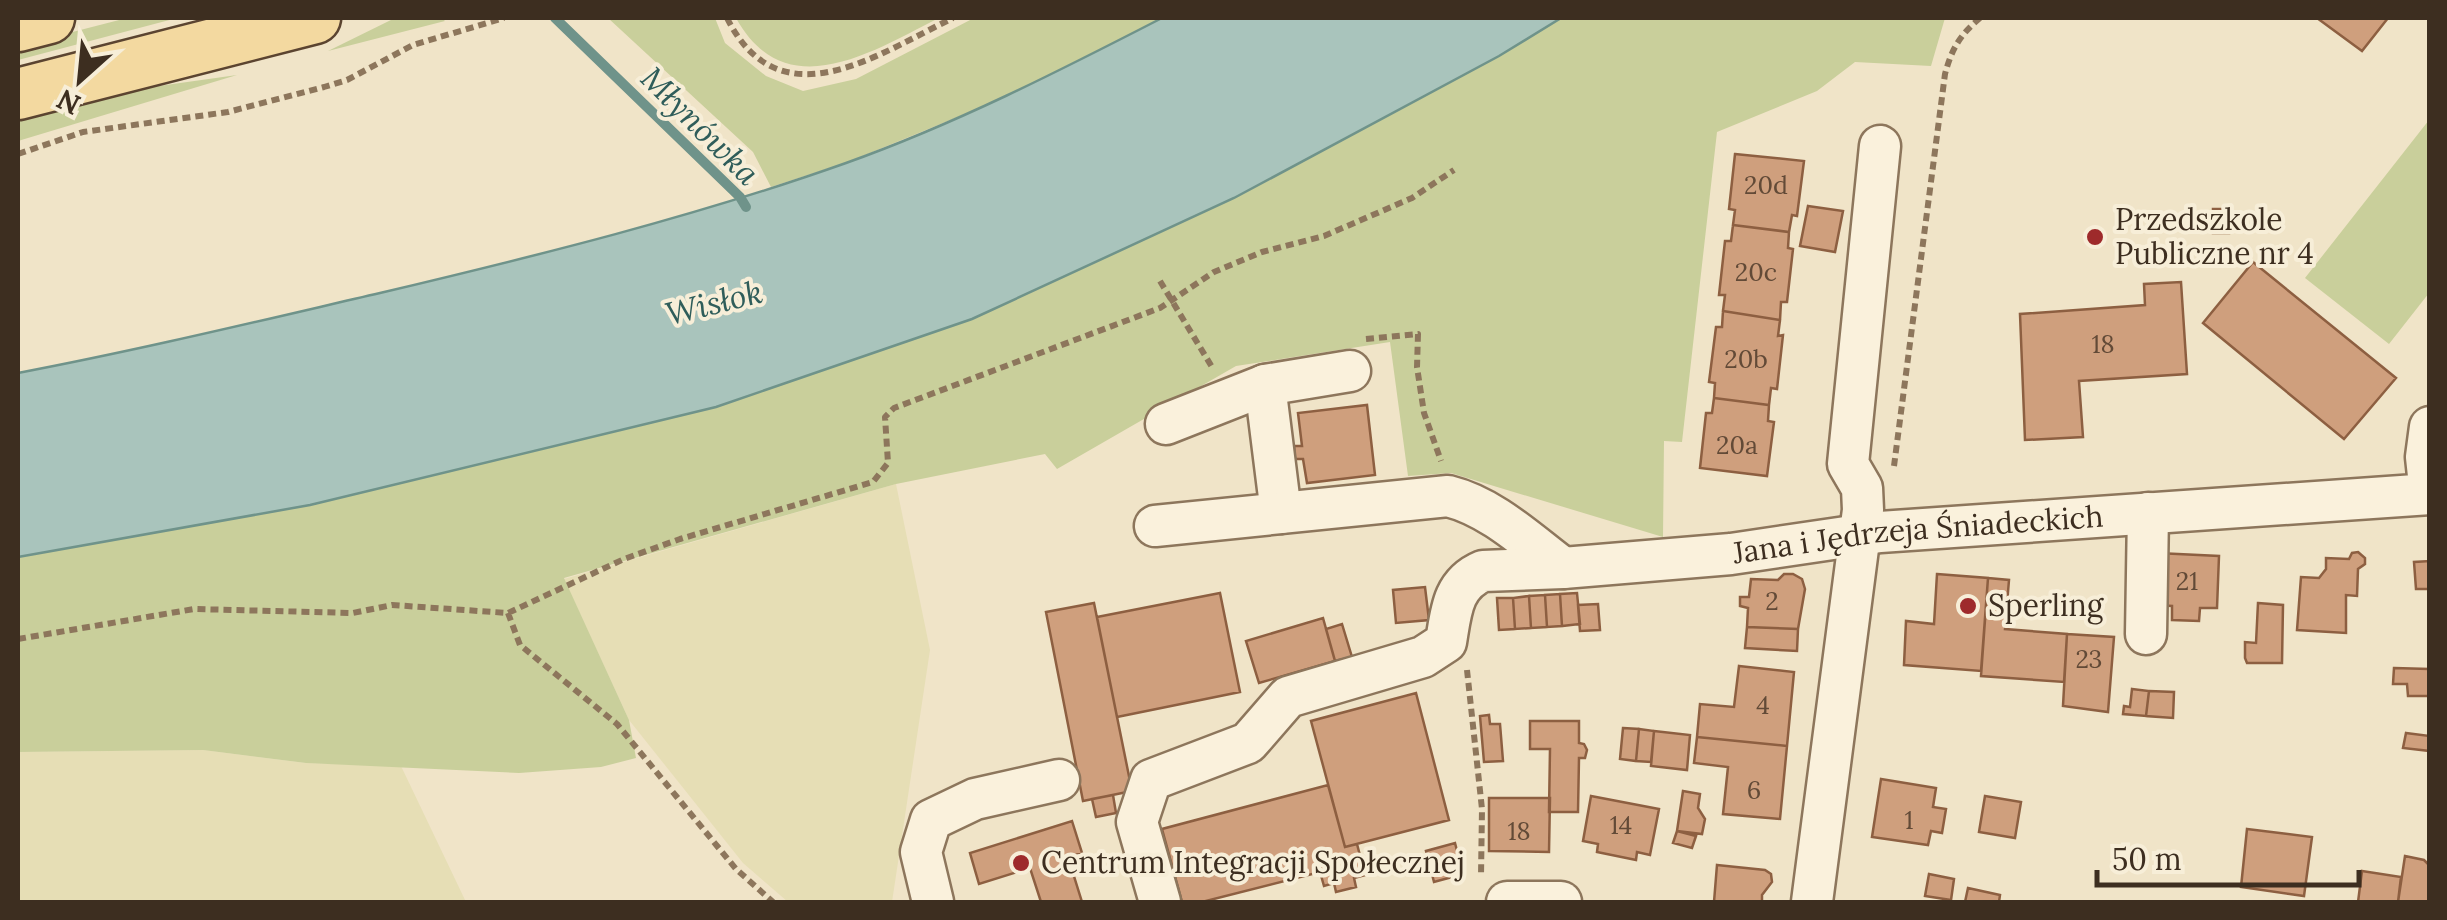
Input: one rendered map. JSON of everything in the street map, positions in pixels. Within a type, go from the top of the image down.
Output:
[{"type":"main road","points":[[18,26],[49,18]]},
{"type":"main road","points":[[18,94],[307,18]]},
{"type":"street","points":[[1812,902],[1864,510],[1862,488],[1848,464],[1880,146]]},
{"type":"street","points":[[1166,424],[1265,384],[1350,371]]},
{"type":"street","points":[[1265,384],[1281,513]]},
{"type":"street","points":[[2430,427],[2426,458],[2430,494]]},
{"type":"street","name":"Jana i Jędrzeja Śniadeckich","points":[[1448,631],[1454,596],[1473,575],[1484,571],[1769,550],[1880,532],[2430,494]]},
{"type":"street","points":[[1156,526],[1448,496],[1467,500],[1490,513],[1563,568]]},
{"type":"street","points":[[2146,634],[2148,513]]},
{"type":"street","points":[[1160,902],[1138,822],[1151,780],[1248,743],[1288,697],[1423,657],[1446,642],[1448,631]]},
{"type":"street","points":[[933,902],[921,852],[931,820],[975,799],[1059,780]]},
{"type":"street","points":[[1494,895],[1561,902]]},
{"type":"path","points":[[18,154],[83,132],[228,112],[324,88],[413,45],[504,18]]},
{"type":"path","points":[[727,18],[739,40],[770,66],[805,75],[840,72],[953,18]]},
{"type":"path","points":[[1893,476],[1945,74],[1951,50],[1961,34],[1980,18]]},
{"type":"path","points":[[18,640],[194,609],[353,612],[392,605],[508,613],[624,559],[874,482],[888,463],[885,417],[894,408],[1172,302],[1214,272],[1262,252],[1324,236],[1412,198],[1454,170]]},
{"type":"path","points":[[1160,280],[1213,368]]},
{"type":"path","points":[[508,613],[520,645],[618,724],[736,869],[773,902]]},
{"type":"path","points":[[1448,631],[1465,651],[1494,895]]},
{"type":"shaded area","points":[[896,484],[930,650],[892,902],[788,902],[743,863],[629,720],[564,579]]},
{"type":"shaded area","points":[[203,750],[306,763],[401,766],[466,902],[18,902],[18,752]]},
{"type":"green space","points":[[127,18],[177,18],[18,60],[18,46]]},
{"type":"green space","points":[[395,18],[445,21],[328,51]]},
{"type":"green space","points":[[608,18],[715,18],[725,43],[766,76],[803,91],[856,79],[974,18],[1162,18],[1021,91],[848,162],[771,187],[753,152]]},
{"type":"green space","points":[[736,18],[939,18],[859,56],[805,66],[780,61],[756,45]]},
{"type":"green space","points":[[1561,18],[1945,18],[1931,66],[1855,62],[1817,91],[1717,132],[1682,442],[1664,441],[1663,537],[1451,473],[1408,476],[1390,342],[1236,366],[1057,469],[1045,454],[896,484],[564,578],[629,720],[636,758],[601,767],[519,773],[306,763],[203,750],[18,752],[18,557],[310,505],[716,407],[972,319],[1234,198],[1499,56]]},
{"type":"green space","points":[[237,75],[18,141],[18,117],[109,93]]},
{"type":"green space","points":[[2429,120],[2429,293],[2389,344],[2305,278]]},
{"type":"water","name":"Wisłok","points":[[1162,18],[1561,18],[1499,56],[1234,198],[972,319],[716,407],[310,505],[18,557],[18,373],[439,279],[731,201],[927,131]]},
{"type":"building","points":[[2317,18],[2388,18],[2362,51]]},
{"type":"building","points":[[1735,154],[1804,161],[1797,216],[1792,215],[1789,232],[1733,225],[1735,210],[1729,209]]},
{"type":"building","points":[[1808,206],[1843,211],[1835,252],[1800,246]]},
{"type":"building","points":[[2213,209],[2228,209],[2229,233],[2213,233]]},
{"type":"building","points":[[1733,225],[1789,232],[1788,248],[1793,249],[1787,302],[1781,302],[1780,320],[1723,311],[1725,295],[1719,295],[1725,241],[1731,241]]},
{"type":"building","points":[[2253,262],[2396,378],[2344,439],[2203,323]]},
{"type":"building","points":[[2181,282],[2187,374],[2079,381],[2083,437],[2025,440],[2020,314],[2145,305],[2144,284]]},
{"type":"building","points":[[1723,311],[1780,320],[1778,336],[1783,335],[1777,389],[1771,388],[1769,405],[1714,398],[1715,383],[1709,382],[1716,327],[1722,327]]},
{"type":"building","points":[[1714,398],[1769,405],[1768,421],[1774,422],[1767,476],[1700,468],[1706,413],[1712,413]]},
{"type":"building","points":[[1367,405],[1375,475],[1307,483],[1303,459],[1295,459],[1294,446],[1302,446],[1298,413]]},
{"type":"building","points":[[2358,552],[2365,558],[2365,564],[2358,569],[2357,596],[2346,595],[2346,633],[2297,630],[2301,577],[2319,578],[2326,569],[2326,558],[2349,559]]},
{"type":"building","points":[[2157,553],[2219,556],[2217,608],[2200,608],[2199,621],[2172,620],[2172,606],[2155,605]]},
{"type":"building","points":[[2430,561],[2430,589],[2416,589],[2414,562]]},
{"type":"building","points":[[1784,574],[1802,579],[1805,589],[1798,629],[1747,627],[1748,608],[1740,606],[1740,597],[1749,597],[1751,579],[1778,580]]},
{"type":"building","points":[[1937,574],[1988,578],[1981,671],[1904,665],[1906,621],[1934,624]]},
{"type":"building","points":[[1988,578],[2009,580],[2005,629],[2067,634],[2064,682],[1981,676]]},
{"type":"building","points":[[1425,587],[1429,620],[1396,623],[1393,590]]},
{"type":"building","points":[[1220,593],[1240,692],[1117,717],[1097,617]]},
{"type":"building","points":[[1577,593],[1580,624],[1562,626],[1560,594]]},
{"type":"building","points":[[1560,594],[1562,626],[1547,627],[1545,595]]},
{"type":"building","points":[[1545,595],[1547,627],[1531,628],[1529,596]]},
{"type":"building","points":[[1529,596],[1531,628],[1515,629],[1513,598]]},
{"type":"building","points":[[1497,598],[1513,598],[1515,629],[1499,630]]},
{"type":"building","points":[[1094,603],[1132,791],[1083,801],[1046,612]]},
{"type":"building","points":[[2258,603],[2283,605],[2282,663],[2247,663],[2245,658],[2245,642],[2256,643]]},
{"type":"building","points":[[1598,604],[1600,630],[1580,631],[1578,605]]},
{"type":"building","points":[[1323,618],[1335,661],[1259,683],[1246,641]]},
{"type":"building","points":[[1342,624],[1352,657],[1335,661],[1326,629]]},
{"type":"building","points":[[1747,627],[1798,629],[1797,651],[1745,648]]},
{"type":"building","points":[[2067,634],[2114,637],[2108,712],[2063,706]]},
{"type":"building","points":[[1739,666],[1794,672],[1787,746],[1697,737],[1700,704],[1734,707]]},
{"type":"building","points":[[2394,668],[2429,669],[2430,696],[2408,696],[2407,684],[2393,684]]},
{"type":"building","points":[[2132,689],[2149,691],[2146,716],[2123,714],[2124,706],[2130,707]]},
{"type":"building","points":[[2149,691],[2174,692],[2173,718],[2146,716]]},
{"type":"building","points":[[1416,693],[1449,820],[1345,847],[1311,721]]},
{"type":"building","points":[[1489,715],[1490,724],[1500,724],[1503,761],[1484,762],[1480,716]]},
{"type":"building","points":[[1530,721],[1579,721],[1579,743],[1587,750],[1585,758],[1579,758],[1578,812],[1549,812],[1550,749],[1530,749]]},
{"type":"building","points":[[1623,728],[1639,729],[1636,761],[1620,759]]},
{"type":"building","points":[[1639,729],[1654,731],[1651,762],[1636,761]]},
{"type":"building","points":[[1654,731],[1690,735],[1687,770],[1651,766]]},
{"type":"building","points":[[2406,733],[2430,736],[2430,751],[2403,748]]},
{"type":"building","points":[[1697,737],[1787,746],[1780,819],[1723,814],[1728,767],[1694,763]]},
{"type":"building","points":[[1881,779],[1936,788],[1933,807],[1946,809],[1942,833],[1931,831],[1928,845],[1872,837]]},
{"type":"building","points":[[1328,785],[1345,847],[1357,844],[1365,875],[1354,878],[1356,887],[1336,892],[1334,883],[1324,886],[1320,872],[1202,902],[1182,902],[1162,829]]},
{"type":"building","points":[[1683,791],[1700,794],[1698,808],[1705,819],[1702,834],[1677,831]]},
{"type":"building","points":[[1113,795],[1116,813],[1096,817],[1092,799]]},
{"type":"building","points":[[1591,796],[1659,809],[1650,855],[1637,852],[1636,860],[1597,852],[1598,844],[1583,841]]},
{"type":"building","points":[[1985,796],[2021,802],[2015,838],[1979,832]]},
{"type":"building","points":[[1489,798],[1550,798],[1549,852],[1489,851]]},
{"type":"building","name":"Centrum Integracji Społecznej","points":[[1072,821],[1082,853],[1068,857],[1082,902],[1041,902],[1030,868],[979,884],[970,853]]},
{"type":"building","points":[[2247,829],[2312,837],[2304,896],[2241,887]]},
{"type":"building","points":[[1677,831],[1696,836],[1692,848],[1673,843]]},
{"type":"building","points":[[1455,843],[1463,874],[1434,882],[1426,851]]},
{"type":"building","points":[[2405,856],[2424,860],[2430,866],[2430,902],[2398,902]]},
{"type":"building","points":[[1717,865],[1771,874],[1772,882],[1762,895],[1762,902],[1714,902]]},
{"type":"building","points":[[2362,871],[2401,877],[2398,902],[2358,902]]},
{"type":"building","points":[[1929,874],[1954,879],[1951,900],[1925,896]]},
{"type":"building","points":[[1968,888],[2000,895],[1999,902],[1965,902]]},
{"type":"waterway","name":"Młynówka","points":[[555,18],[746,207]]},
{"type":"place","name":"Przedszkole Publiczne nr 4","points":[[2095,237]]},
{"type":"place","name":"Sperling","points":[[1968,606]]},
{"type":"place","name":"Centrum Integracji Społecznej","points":[[1021,863]]}]
